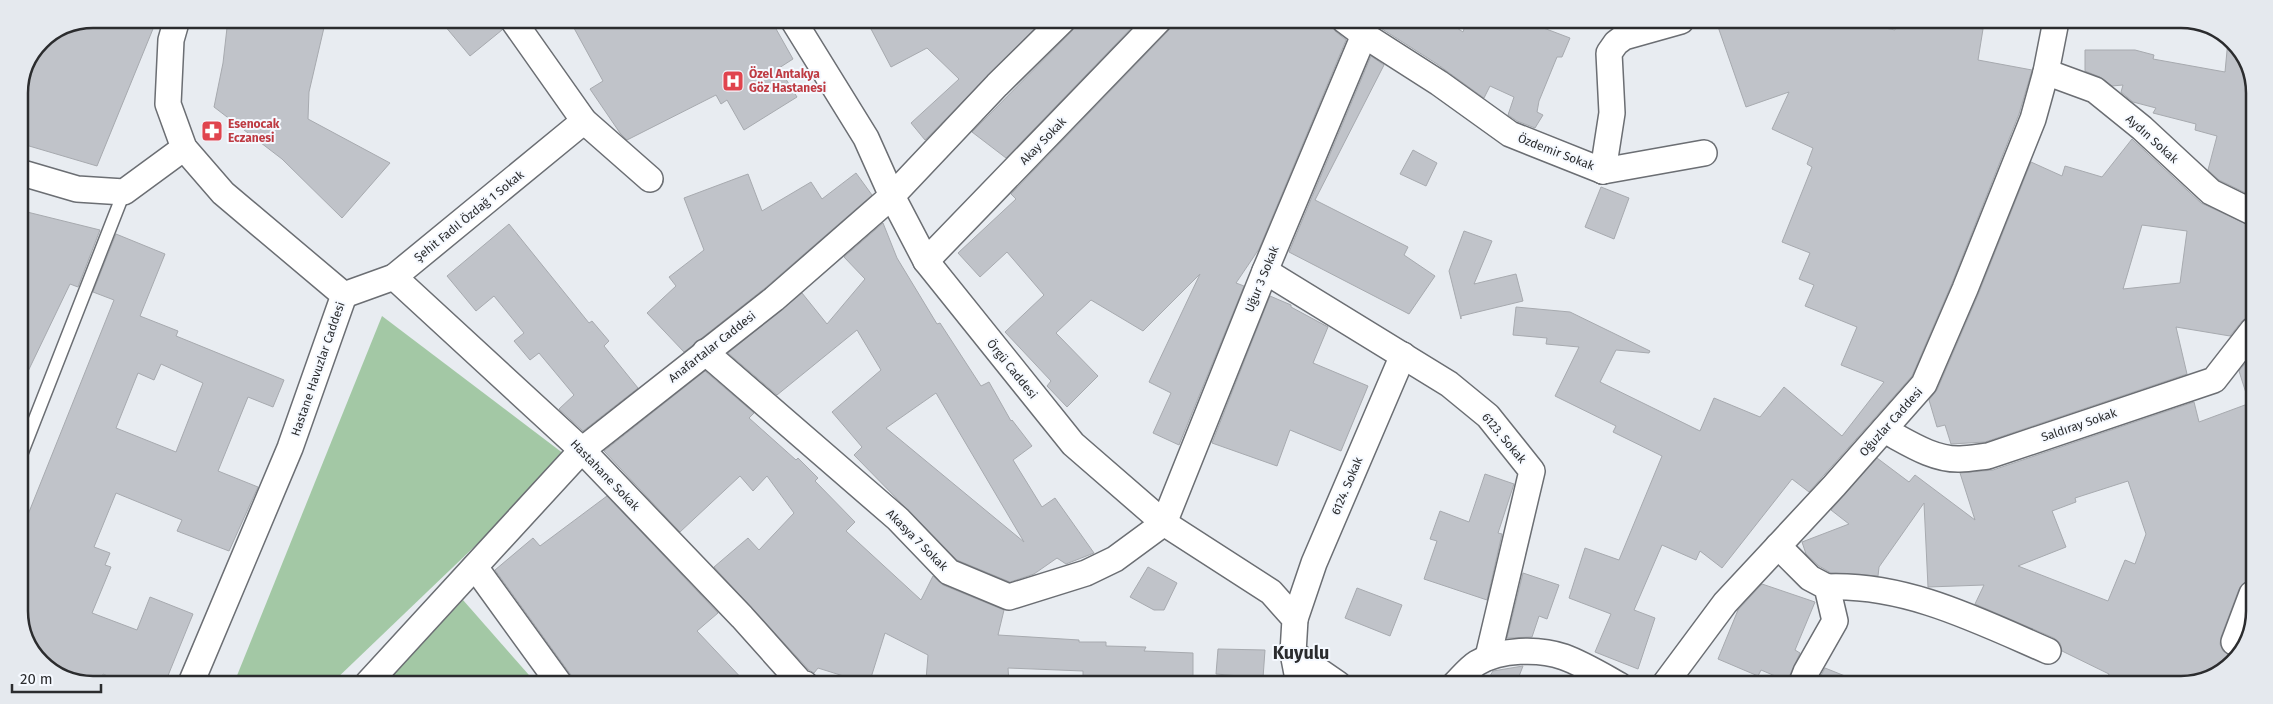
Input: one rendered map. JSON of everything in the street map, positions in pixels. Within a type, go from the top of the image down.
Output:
[{"type":"street","name":"Hastane Havuzlar Caddesi","points":[[174,28],[171,40],[168,104],[184,148],[223,193],[344,295],[290,448],[195,676]]},
{"type":"street","points":[[518,28],[584,121],[650,179]]},
{"type":"street","name":"Örgü Caddesi","points":[[798,28],[866,138],[892,196],[926,261],[1073,444],[1164,523],[1271,592],[1295,619]]},
{"type":"street","name":"Anafartalar Caddesi","points":[[374,676],[582,450],[774,299],[892,196],[997,85],[1055,28]]},
{"type":"street","name":"Akay Sokak","points":[[926,261],[1151,28]]},
{"type":"street","name":"Özdemir Sokak","points":[[1355,28],[1439,83],[1510,134],[1603,171],[1612,114],[1609,53],[1616,43],[1624,37],[1656,28]]},
{"type":"street","name":"Oğuzlar Caddesi","points":[[1671,676],[1725,603],[1924,384],[1965,289],[2033,119],[2046,72],[2055,28]]},
{"type":"street","name":"Uğur 3 Sokak","points":[[1164,523],[1265,271],[1364,35]]},
{"type":"street","name":"Aydın Sokak","points":[[2046,72],[2095,90],[2142,128],[2211,192],[2245,209]]},
{"type":"street","name":"Şehit Fadıl Özdağ 1 Sokak","points":[[344,295],[394,277],[584,121]]},
{"type":"street","points":[[28,175],[77,189],[124,192],[184,148]]},
{"type":"street","points":[[1603,171],[1704,153]]},
{"type":"street","name":"6123. Sokak","points":[[1265,271],[1449,384],[1488,416],[1532,471],[1488,657]]},
{"type":"street","name":"Hastahane Sokak","points":[[394,277],[582,450],[742,617],[795,676]]},
{"type":"street","name":"Saldıray Sokak","points":[[1884,430],[1940,457],[1959,459],[1988,456],[2214,380],[2245,340]]},
{"type":"street","name":"Akasya 7 Sokak","points":[[705,352],[898,519],[949,572],[1009,597],[1093,570],[1115,559],[1164,523]]},
{"type":"street","name":"6124. Sokak","points":[[1295,619],[1314,563],[1403,355]]},
{"type":"street","points":[[1778,546],[1810,578],[1828,587],[1855,586],[1901,593],[1974,618],[2048,651]]},
{"type":"street","points":[[475,567],[554,676]]},
{"type":"street","points":[[1804,676],[1835,621],[1828,587]]},
{"type":"street","points":[[2234,642],[2246,610]]},
{"type":"street","points":[[1295,619],[1293,653],[1297,676]]},
{"type":"street","points":[[1463,676],[1475,664],[1488,657],[1511,652],[1547,652],[1565,657],[1603,676]]},
{"type":"street","points":[[1293,653],[1326,676]]},
{"type":"lane","points":[[28,437],[124,192]]},
{"type":"green space","points":[[382,316],[568,457],[339,676],[237,676]]},
{"type":"green space","points":[[463,600],[530,676],[392,676]]},
{"type":"building","points":[[92,28],[153,28],[97,166],[28,146],[28,92],[32,68],[38,56],[56,38],[68,32]]},
{"type":"building","points":[[227,28],[324,28],[309,92],[308,119],[390,163],[342,218],[282,159],[214,107],[223,63]]},
{"type":"building","points":[[447,28],[501,28],[502,30],[470,56]]},
{"type":"building","points":[[574,28],[776,28],[793,59],[779,68],[797,97],[744,130],[727,100],[721,104],[716,95],[627,140],[620,133],[590,89],[603,81]]},
{"type":"building","points":[[1035,28],[925,140],[911,123],[959,79],[927,48],[891,67],[871,29]]},
{"type":"building","points":[[1074,28],[1131,28],[1006,158],[972,132]]},
{"type":"building","points":[[1170,28],[1334,28],[1346,40],[1259,249],[1236,283],[1244,286],[1179,445],[1153,433],[1171,393],[1149,382],[1200,274],[1143,331],[1091,300],[1056,333],[1098,376],[1067,407],[1047,386],[1051,381],[1005,332],[1044,295],[1007,252],[980,277],[958,253],[1016,199],[1011,194]]},
{"type":"building","points":[[1381,28],[1457,28],[1463,32],[1464,28],[1544,28],[1570,38],[1562,57],[1557,57],[1539,101],[1537,112],[1543,115],[1535,128],[1517,121],[1508,115],[1514,97],[1490,86],[1484,98],[1437,64]]},
{"type":"building","points":[[1718,28],[1885,28],[1895,30],[1895,28],[1978,28],[1983,29],[1978,60],[2032,70],[2019,114],[1952,283],[1912,376],[1809,492],[1792,479],[1722,568],[1700,551],[1696,560],[1662,545],[1634,610],[1655,618],[1638,669],[1595,652],[1611,614],[1569,598],[1585,548],[1619,560],[1662,456],[1613,432],[1616,426],[1555,396],[1579,347],[1546,344],[1547,338],[1513,335],[1516,307],[1570,312],[1650,351],[1649,353],[1616,350],[1600,382],[1700,431],[1714,398],[1760,417],[1784,387],[1842,436],[1884,382],[1841,365],[1857,327],[1805,306],[1814,285],[1799,279],[1810,253],[1782,242],[1812,167],[1807,164],[1813,148],[1772,129],[1789,92],[1746,107]]},
{"type":"building","points":[[2227,48],[2241,68],[2245,88],[2245,193],[2219,180],[2208,170],[2217,136],[2195,130],[2196,124],[2153,113],[2156,108],[2133,102],[2121,92],[2123,85],[2112,86],[2100,77],[2085,71],[2085,50],[2135,50],[2154,55],[2153,59],[2225,72]]},
{"type":"building","points":[[1371,56],[1384,65],[1315,200],[1408,247],[1404,255],[1435,276],[1409,314],[1289,252]]},
{"type":"building","points":[[2132,139],[2201,203],[2245,223],[2245,319],[2230,336],[2176,327],[2187,374],[1985,442],[1951,444],[1945,425],[1937,427],[1929,400],[1937,390],[1978,295],[2031,162],[2062,176],[2065,166],[2102,177]],"holes":[[[2142,225],[2187,231],[2180,283],[2123,289]]]},
{"type":"building","points":[[1413,150],[1437,163],[1426,186],[1400,174]]},
{"type":"building","points":[[856,173],[872,195],[765,288],[684,352],[647,313],[676,286],[669,277],[704,250],[684,198],[748,174],[762,211],[811,182],[822,199]]},
{"type":"building","points":[[1601,187],[1629,198],[1614,239],[1585,227]]},
{"type":"building","points":[[28,212],[100,230],[78,287],[70,284],[28,371]]},
{"type":"building","points":[[883,223],[897,258],[937,324],[940,323],[981,386],[989,382],[1011,421],[1032,446],[1013,460],[1042,507],[1055,498],[1094,553],[1066,564],[1057,558],[1034,574],[1010,582],[957,560],[854,455],[862,447],[832,412],[881,370],[857,330],[777,395],[728,353],[802,293],[827,324],[865,279],[844,257]],"holes":[[[936,393],[1024,542],[886,428]]]},
{"type":"building","points":[[509,224],[589,323],[592,321],[609,341],[604,346],[638,388],[583,431],[559,409],[574,395],[539,353],[530,360],[514,341],[524,333],[494,296],[476,311],[447,276]]},
{"type":"building","points":[[1464,231],[1492,241],[1474,284],[1516,274],[1523,301],[1461,316],[1461,319],[1449,271]]},
{"type":"building","points":[[116,234],[165,254],[140,316],[178,331],[176,336],[284,380],[273,407],[248,397],[218,471],[258,487],[229,551],[177,531],[182,520],[116,493],[94,547],[110,553],[105,565],[111,567],[92,613],[137,630],[150,597],[193,614],[168,676],[108,676],[103,674],[102,676],[84,676],[64,670],[56,666],[41,651],[32,636],[29,624],[28,515],[114,300],[93,292]],"holes":[[[161,364],[203,383],[176,452],[116,428],[138,373],[154,380]]]},
{"type":"building","points":[[1270,296],[1291,305],[1291,307],[1328,327],[1313,363],[1368,386],[1341,451],[1290,430],[1277,466],[1212,443]]},
{"type":"building","points":[[2246,363],[2246,392],[2239,371]]},
{"type":"building","points":[[705,371],[754,413],[749,418],[796,460],[798,458],[818,478],[815,481],[855,522],[846,531],[921,600],[933,576],[943,585],[1004,610],[998,635],[1079,640],[1079,642],[1106,642],[1106,646],[1146,647],[1144,651],[1193,653],[1193,676],[1083,676],[1083,671],[1008,668],[1009,676],[926,676],[928,655],[885,633],[872,676],[844,676],[818,668],[814,673],[809,670],[714,567],[748,538],[759,550],[794,513],[767,476],[753,491],[740,476],[680,532],[604,451]]},
{"type":"building","points":[[2194,402],[2199,422],[2246,405],[2246,581],[2239,589],[2221,637],[2220,644],[2223,651],[2228,655],[2213,668],[2189,676],[2108,676],[2109,674],[2062,651],[2060,643],[2054,638],[1975,604],[1984,585],[1928,587],[1924,503],[1879,567],[1878,576],[1831,573],[1819,566],[1806,554],[1802,542],[1849,524],[1831,510],[1877,458],[1909,482],[1915,475],[1975,520],[1960,473],[1993,470]],"holes":[[[2128,481],[2146,534],[2135,564],[2125,560],[2108,601],[2018,566],[2066,547],[2052,511],[2076,502],[2075,498]]]},
{"type":"building","points":[[1485,474],[1514,484],[1498,533],[1502,534],[1487,600],[1424,579],[1437,541],[1430,539],[1440,511],[1469,522]]},
{"type":"building","points":[[607,496],[718,613],[697,631],[739,676],[571,676],[495,570],[533,538],[540,546]]},
{"type":"building","points":[[1148,567],[1177,583],[1164,610],[1154,610],[1130,597]]},
{"type":"building","points":[[1523,573],[1559,585],[1547,619],[1539,616],[1532,637],[1507,638]]},
{"type":"building","points":[[1762,584],[1815,602],[1795,650],[1800,653],[1789,676],[1775,676],[1761,670],[1758,676],[1718,659],[1738,610]]},
{"type":"building","points":[[1357,588],[1402,605],[1390,636],[1345,618]]},
{"type":"building","points":[[1218,649],[1265,650],[1263,676],[1216,674]]},
{"type":"building","points":[[1523,666],[1519,676],[1490,676],[1493,671]]},
{"type":"building","points":[[1825,668],[1845,676],[1821,676]]},
{"type":"place","name":"Özel Antakya Göz Hastanesi","points":[[733,81]]},
{"type":"place","name":"Esenocak Eczanesi","points":[[212,131]]},
{"type":"district","name":"Kuyulu","points":[[1301,653]]}]
